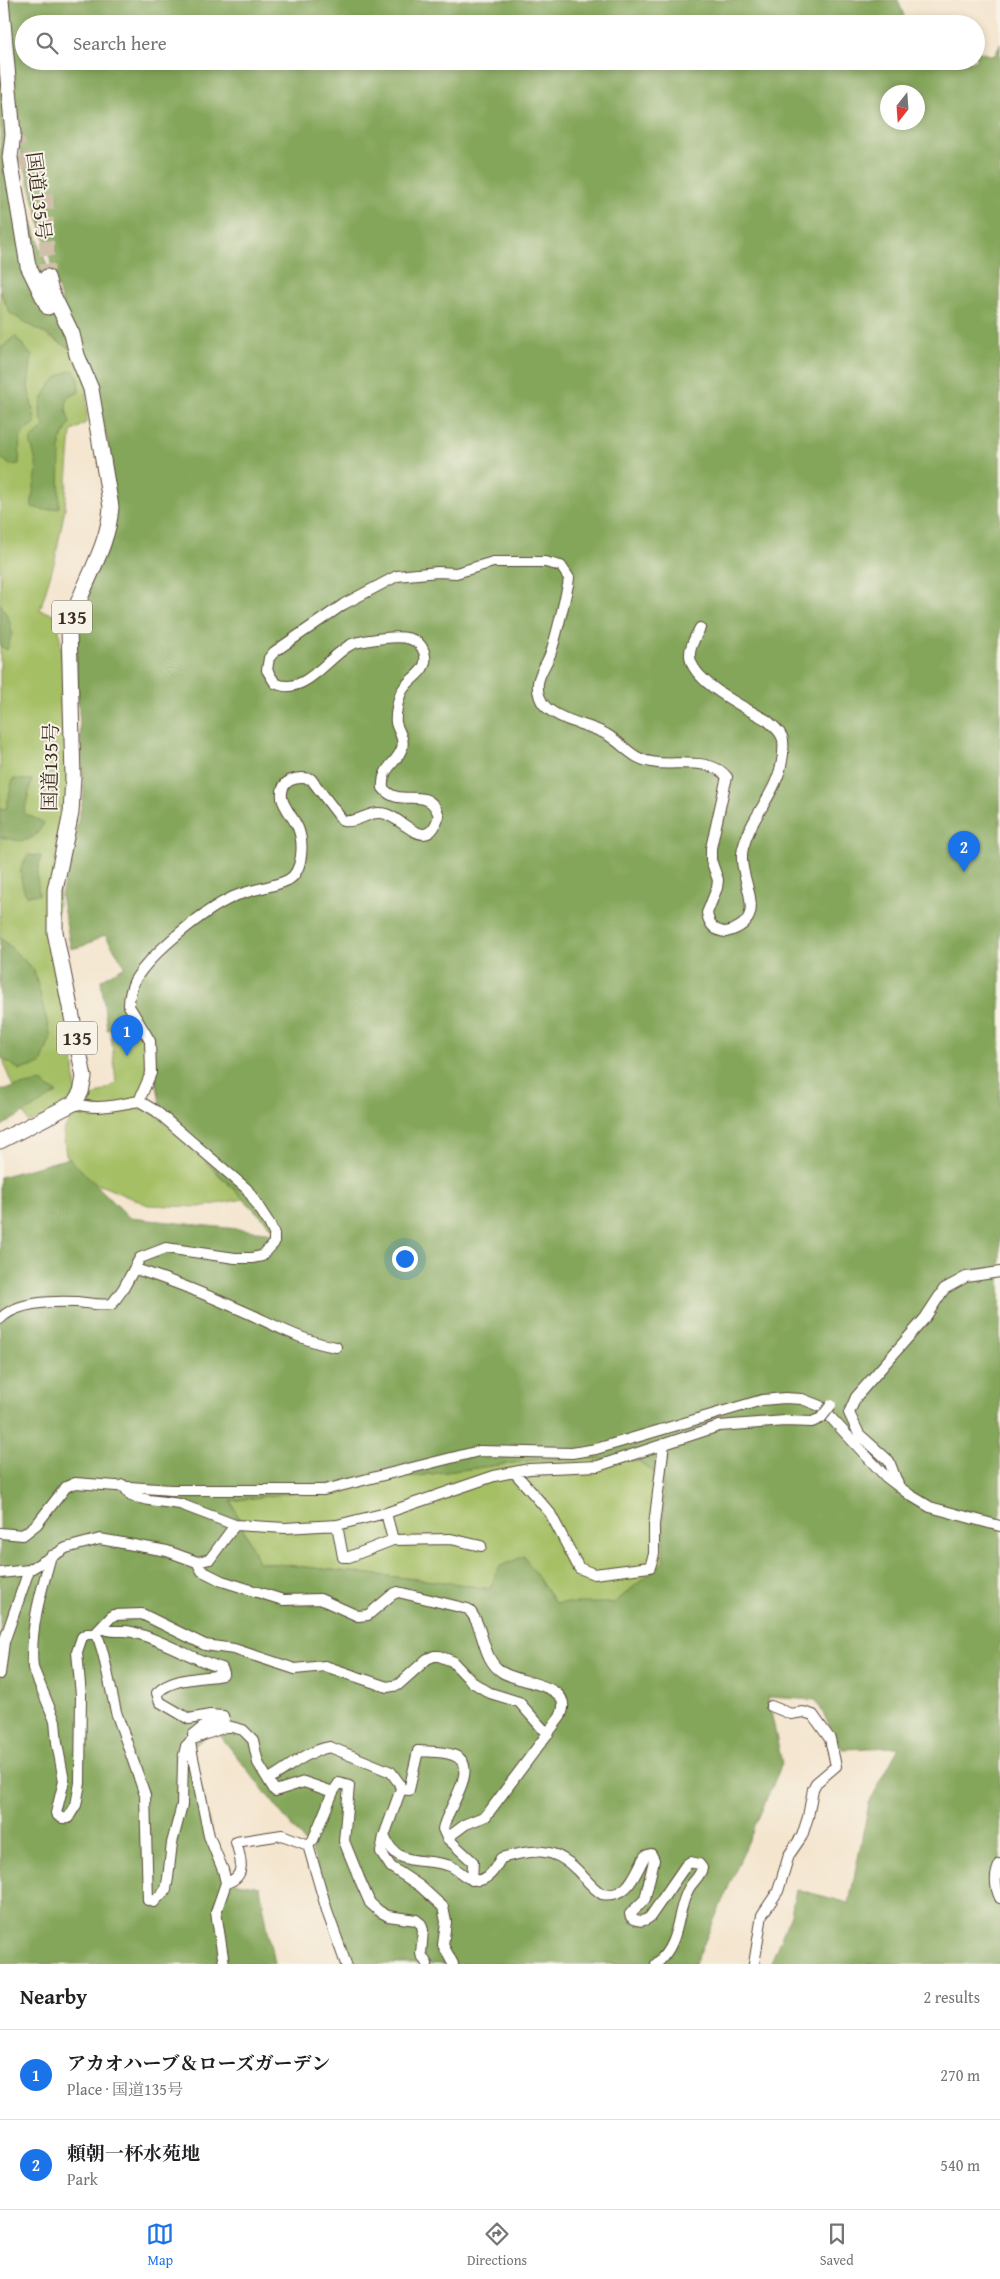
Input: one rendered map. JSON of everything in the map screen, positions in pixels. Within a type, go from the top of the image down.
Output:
[{"type":"highway","name":"国道135号","points":[[1,8],[13,134],[10,158],[28,266],[54,321],[77,355],[92,388],[111,507],[110,524],[103,545],[73,614],[69,629],[73,777],[71,813],[55,890],[55,932],[84,1077],[81,1092],[74,1103]]},
{"type":"highway","name":"国道135号","points":[[47,277],[51,291],[72,334],[77,355]]},
{"type":"highway","points":[[0,1141],[74,1103]]},
{"type":"street","points":[[139,1101],[152,1067],[150,1041],[129,1006],[134,981],[178,932],[231,897],[284,882],[295,876],[300,864],[300,838],[298,830],[282,799],[285,784],[291,778],[301,777],[310,779],[343,821],[352,822],[377,812],[384,813],[392,816],[416,833],[425,834],[431,830],[439,816],[436,807],[428,800],[399,798],[387,793],[383,788],[386,770],[402,749],[403,742],[396,719],[401,692],[423,668],[425,662],[425,656],[419,643],[410,639],[390,637],[353,644],[316,673],[293,686],[286,687],[275,683],[267,670],[269,658],[274,652],[344,604],[397,576],[465,571],[493,562],[545,562],[561,566],[569,578],[568,585],[552,651],[538,681],[540,700],[547,708],[577,724],[606,734],[636,758],[660,763],[681,762],[716,768],[723,772],[727,777],[711,848],[711,860],[718,880],[716,892],[706,913],[710,925],[715,930],[726,932],[744,923],[751,912],[751,897],[743,873],[742,852],[748,834],[780,774],[784,742],[778,730],[768,721],[699,676],[690,659],[690,650],[700,628]]},
{"type":"street","points":[[0,1319],[13,1309],[42,1303],[112,1304],[140,1258],[166,1248],[235,1258],[262,1256],[274,1243],[274,1234],[256,1200],[247,1189],[156,1111],[139,1101],[97,1108],[87,1108],[74,1103]]},
{"type":"street","points":[[135,1269],[176,1281],[295,1336],[317,1344],[336,1347]]},
{"type":"street","points":[[899,1488],[889,1461],[859,1434],[849,1412],[856,1397],[925,1318],[944,1289],[966,1277],[1000,1272]]},
{"type":"street","points":[[0,1533],[22,1535],[37,1524],[66,1487],[75,1483],[200,1490],[324,1490],[479,1451],[572,1453],[596,1449],[762,1400],[785,1398],[802,1399],[820,1406],[886,1477],[899,1488],[930,1507],[1000,1526]]},
{"type":"street","points":[[123,1485],[132,1496],[180,1504],[235,1526],[285,1528],[337,1525],[386,1513],[494,1476],[529,1469],[598,1466],[719,1426],[785,1421],[812,1422],[821,1418],[831,1405]]},
{"type":"street","points":[[515,1472],[550,1513],[561,1530],[574,1560],[580,1568],[586,1572],[605,1574],[617,1570],[650,1567],[654,1554],[654,1526],[664,1444]]},
{"type":"street","points":[[386,1513],[392,1540]]},
{"type":"street","points":[[337,1525],[343,1557],[349,1557],[392,1540],[452,1539],[481,1546]]},
{"type":"street","points":[[0,1574],[29,1570],[66,1548],[100,1539],[167,1551],[197,1562],[210,1559],[235,1526]]},
{"type":"street","points":[[51,1556],[33,1638],[32,1661],[33,1668],[55,1721],[64,1781],[56,1812],[58,1817],[68,1818],[72,1814],[79,1789],[80,1695],[77,1652],[82,1637],[98,1631],[128,1631],[156,1639],[200,1662],[222,1668],[224,1673],[222,1675],[178,1681],[161,1688],[157,1693],[160,1702],[189,1719],[210,1715],[223,1716],[224,1719],[206,1724],[193,1734],[192,1741],[209,1836],[224,1870],[226,1883],[216,1912],[224,1964]]},
{"type":"street","points":[[197,1562],[202,1571],[222,1581],[283,1600],[320,1599],[353,1615],[368,1615],[398,1592],[468,1609],[475,1616],[496,1668],[515,1679],[548,1686],[559,1694],[563,1710],[549,1733],[486,1816],[466,1824],[447,1838]]},
{"type":"street","points":[[0,1674],[4,1642],[29,1570]]},
{"type":"street","points":[[333,1792],[304,1782],[275,1791],[258,1763],[253,1740],[243,1730],[228,1726],[192,1741],[186,1746],[183,1760],[182,1805],[172,1843],[166,1889],[160,1898],[151,1903],[148,1900],[145,1795],[116,1712],[98,1631],[113,1615],[142,1614],[205,1644],[234,1650],[295,1669],[324,1666],[370,1683],[387,1687],[398,1685],[427,1659],[439,1656],[452,1662],[472,1682],[490,1693],[519,1702],[542,1728],[549,1733]]},
{"type":"street","points":[[754,1964],[762,1915],[778,1891],[789,1855],[802,1836],[808,1817],[813,1789],[816,1783],[836,1766],[830,1739],[812,1715],[803,1712],[791,1714],[771,1706]]},
{"type":"street","points":[[269,1779],[321,1749],[332,1747],[391,1772],[400,1783],[401,1789],[384,1836],[381,1852],[391,1867],[420,1886],[443,1907],[446,1922],[443,1945],[453,1964]]},
{"type":"street","points":[[401,1789],[409,1790],[418,1751],[453,1755],[462,1761],[464,1780],[444,1824],[444,1833],[473,1862],[472,1880]]},
{"type":"street","points":[[308,1845],[313,1840],[333,1792],[339,1783],[349,1786],[344,1841],[370,1903],[388,1916],[416,1920],[421,1924],[423,1930],[421,1954],[427,1964]]},
{"type":"street","points":[[226,1883],[233,1881],[240,1874],[242,1863],[236,1842],[282,1835],[308,1845]]},
{"type":"street","points":[[384,1836],[388,1846],[396,1853],[416,1861],[452,1867],[472,1880],[484,1879],[488,1876],[501,1858],[538,1850],[552,1854],[570,1863],[602,1894],[616,1894],[627,1888],[645,1856],[651,1854],[654,1860],[645,1898],[630,1914],[634,1920],[642,1921],[650,1917],[686,1865],[690,1862],[699,1864],[701,1872],[690,1887],[671,1944],[656,1964]]},
{"type":"street","points":[[308,1845],[328,1914],[346,1964]]},
{"type":"street","points":[[1000,1864],[995,1882],[1000,1898]]},
{"type":"green space","points":[[0,0],[898,0],[904,15],[15,15],[15,70],[985,70],[985,54],[994,56],[1000,44],[1000,1964],[770,1964],[791,1914],[796,1889],[849,1903],[869,1803],[899,1747],[842,1749],[816,1700],[768,1697],[782,1764],[695,1964],[344,1964],[313,1853],[219,1734],[210,1734],[191,1748],[223,1880],[260,1887],[274,1964],[0,1964],[0,1177],[69,1158],[130,1218],[277,1233],[162,1116],[150,1042],[133,1019],[107,1030],[101,980],[125,966],[105,935],[83,946],[71,949],[61,896],[84,794],[73,614],[112,526],[108,443],[94,379],[76,352],[10,313],[0,291],[0,62],[10,158],[72,339],[19,146]],"holes":[[[578,1458],[639,1461],[663,1480],[664,1562],[614,1603],[555,1603],[524,1556],[499,1567],[490,1589],[452,1583],[258,1562],[231,1501],[535,1460]]]},
{"type":"green space","points":[[0,291],[10,313],[76,352],[86,375],[87,422],[71,432],[65,508],[55,560],[40,610],[60,616],[59,630],[73,757],[55,932],[73,1054],[77,1109],[116,1083],[111,1034],[135,1021],[148,1039],[146,1105],[244,1199],[199,1207],[148,1205],[88,1180],[66,1155],[63,1131],[77,1110],[28,1122],[6,1070],[0,1043]]},
{"type":"green space","points":[[15,336],[32,356],[28,387],[36,423],[21,436],[19,464],[10,465],[0,457],[0,349]]},
{"type":"green space","points":[[74,370],[78,376],[79,392],[67,398],[66,410],[70,423],[60,441],[59,508],[45,510],[32,507],[36,466],[30,440],[44,427],[40,406],[53,382],[68,371]]},
{"type":"green space","points":[[0,603],[9,619],[12,633],[7,650],[0,646]]},
{"type":"green space","points":[[13,779],[32,780],[24,813],[44,823],[35,835],[21,841],[0,837],[0,809],[6,809]]},
{"type":"green space","points":[[28,855],[41,856],[37,875],[39,895],[26,895],[22,884],[22,865]]},
{"type":"green space","points":[[0,937],[34,970],[51,1037],[41,1064],[20,1070],[0,1057]]},
{"type":"green space","points":[[41,1082],[57,1093],[0,1127],[0,1090]]},
{"type":"green space","points":[[578,1458],[639,1461],[663,1480],[664,1563],[614,1603],[555,1603],[499,1567],[490,1589],[452,1583],[258,1562],[231,1501],[535,1460]]},
{"type":"tunnel","points":[[13,134],[46,197],[47,277]]},
{"type":"place","name":"頼朝一杯水苑地","points":[[964,872]]},
{"type":"place","name":"アカオハーブ＆ローズガーデン","points":[[127,1056]]}]
